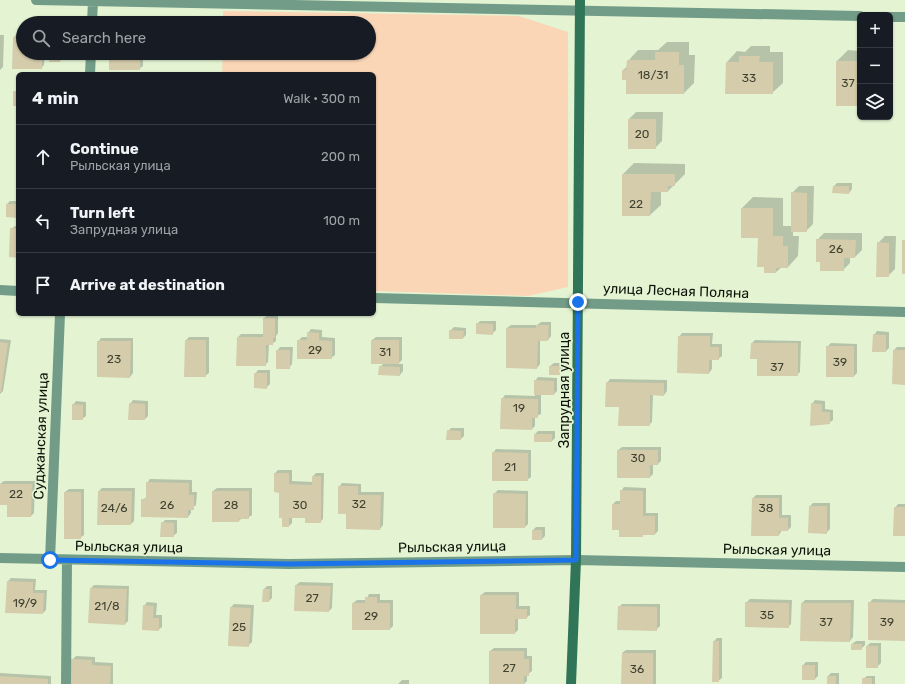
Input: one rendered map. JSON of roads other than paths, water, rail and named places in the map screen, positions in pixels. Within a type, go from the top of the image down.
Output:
[{"type":"street","points":[[36,0],[857,16]]},
{"type":"street","name":"Запрудная улица","points":[[571,684],[576,560],[580,0]]},
{"type":"street","points":[[92,16],[93,2]]},
{"type":"street","points":[[893,17],[905,17]]},
{"type":"street","points":[[90,72],[91,60]]},
{"type":"street","points":[[0,290],[16,291]]},
{"type":"street","name":"улица Лесная Поляна","points":[[376,298],[578,302],[905,312]]},
{"type":"street","name":"Суджанская улица","points":[[50,560],[60,316]]},
{"type":"street","name":"Рыльская улица","points":[[0,558],[289,564],[576,560],[905,567]]},
{"type":"street","points":[[66,684],[67,560]]}]
